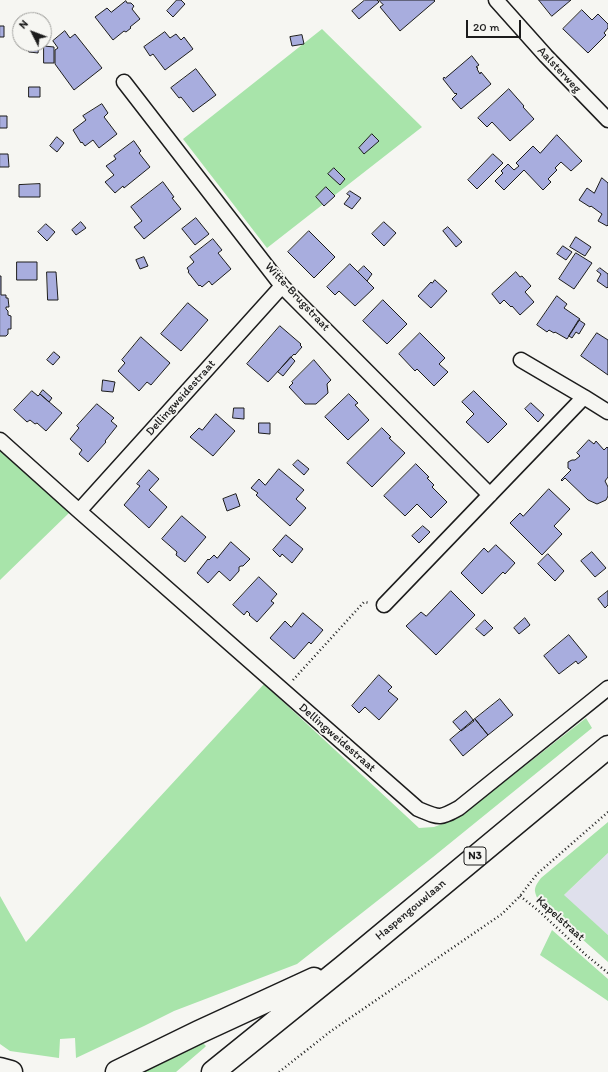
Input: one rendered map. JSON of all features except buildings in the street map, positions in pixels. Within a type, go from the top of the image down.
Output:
[{"type":"main road","name":"Haspengouwlaan","points":[[213,1072],[608,747]]},
{"type":"main road","points":[[117,1072],[199,1032],[343,966]]},
{"type":"main road","points":[[0,1069],[11,1072]]},
{"type":"street","name":"Aalsterweg","points":[[496,0],[546,56],[608,120]]},
{"type":"street","name":"Witte-Brugstraat","points":[[124,82],[282,286],[490,495]]},
{"type":"street","name":"Dellingweidestraat","points":[[79,510],[282,286]]},
{"type":"street","points":[[521,360],[608,412]]},
{"type":"street","points":[[384,605],[584,397]]},
{"type":"street","name":"Dellingweidestraat","points":[[0,440],[418,809],[437,816],[445,816],[459,808],[608,688]]},
{"type":"path","points":[[283,691],[364,602],[384,605]]},
{"type":"path","name":"Kapelstraat","points":[[608,812],[537,874],[520,896],[608,973]]},
{"type":"path","points":[[279,1072],[331,1031],[502,914],[520,896]]},
{"type":"shaded area","points":[[608,853],[608,935],[563,896]]},
{"type":"green space","points":[[322,29],[422,127],[267,248],[183,139]]},
{"type":"green space","points":[[0,450],[70,512],[0,580]]},
{"type":"green space","points":[[264,684],[419,828],[434,827],[458,818],[586,718],[592,728],[433,857],[297,964],[174,1011],[76,1058],[75,1038],[60,1039],[59,1058],[10,1051],[0,1044],[0,896],[26,942]]},
{"type":"green space","points":[[608,822],[608,853],[564,895],[608,935],[608,962],[538,900],[535,891],[541,878]]},
{"type":"green space","points":[[552,930],[608,979],[608,1001],[540,955]]},
{"type":"green space","points":[[201,1041],[206,1046],[176,1072],[136,1072]]}]
